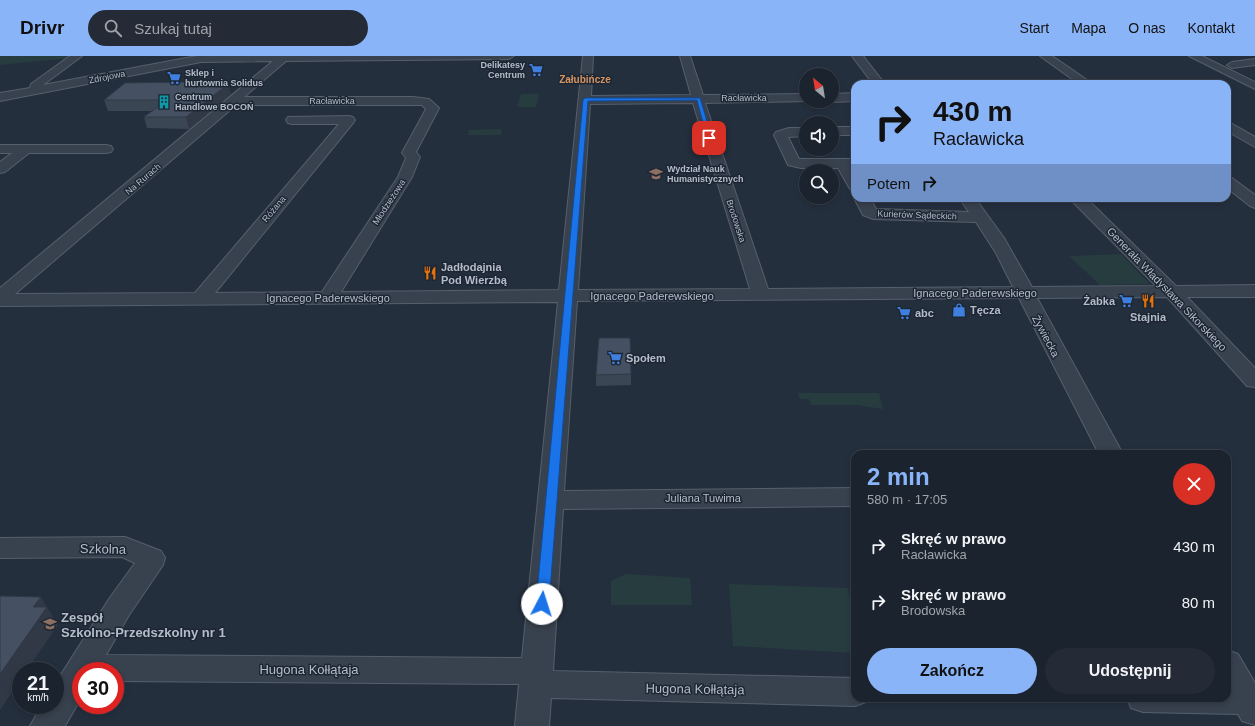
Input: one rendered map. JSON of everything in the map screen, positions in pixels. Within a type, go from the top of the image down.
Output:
[{"type":"street","points":[[37,90],[35,86],[77,56]]},
{"type":"street","name":"Zdrojowa","points":[[3,97],[214,56]]},
{"type":"street","points":[[198,59],[510,56]]},
{"type":"street","points":[[532,726],[588,56]]},
{"type":"street","name":"Brodowska","points":[[685,56],[713,150],[761,295]]},
{"type":"street","points":[[857,56],[876,80]]},
{"type":"street","points":[[1045,56],[1081,80]]},
{"type":"street","name":"Na Rurach","points":[[0,298],[284,57]]},
{"type":"street","points":[[1198,57],[1255,86]]},
{"type":"street","points":[[1232,65],[1255,62]]},
{"type":"street","points":[[0,105],[3,97]]},
{"type":"street","points":[[839,98],[851,97]]},
{"type":"street","name":"Racławicka","points":[[585,100],[799,98]]},
{"type":"street","name":"Racławicka","points":[[234,101],[413,101],[429,104]]},
{"type":"street","name":"Młodzieżowa","points":[[328,298],[405,177],[413,157],[409,153],[433,108],[429,104]]},
{"type":"street","name":"Różana","points":[[200,298],[360,105]]},
{"type":"street","points":[[292,120],[349,120]]},
{"type":"street","points":[[1231,129],[1255,144]]},
{"type":"street","points":[[839,132],[851,131]]},
{"type":"street","points":[[799,132],[789,132],[781,135],[793,162],[801,164],[849,163]]},
{"type":"street","points":[[1234,146],[1255,144]]},
{"type":"street","points":[[0,149],[106,149]]},
{"type":"street","points":[[0,168],[26,149]]},
{"type":"street","points":[[1231,184],[1255,203]]},
{"type":"street","name":"Kurierów Sądeckich","points":[[864,202],[869,212],[878,214],[982,217]]},
{"type":"street","name":"Żywiecka","points":[[970,202],[982,217],[1026,293],[1034,312],[1109,450]]},
{"type":"street","name":"Generała Władysława Sikorskiego","points":[[1081,202],[1172,292],[1255,381]]},
{"type":"street","name":"Ignacego Paderewskiego","points":[[0,298],[328,298],[1255,291]]},
{"type":"street","name":"Juliana Tuwima","points":[[552,500],[851,498]]},
{"type":"street","name":"Szkolna","points":[[0,548],[125,547],[151,558],[149,564],[119,607],[86,662]]},
{"type":"street","name":"Hugona Kołłątaja","points":[[124,669],[536,678],[851,692]]},
{"type":"street","points":[[1231,669],[1253,704]]},
{"type":"street","name":"Szkolna","points":[[48,726],[72,685]]},
{"type":"street","points":[[1216,702],[1253,704]]},
{"type":"green space","points":[[0,56],[75,56],[72,58],[0,65]]},
{"type":"green space","points":[[521,94],[539,94],[536,107],[517,107]]},
{"type":"green space","points":[[502,129],[501,135],[468,135],[469,130]]},
{"type":"green space","points":[[1121,254],[1150,284],[1100,285],[1069,256]]},
{"type":"green space","points":[[798,393],[879,393],[883,409],[856,405],[811,405],[809,399],[800,399]]},
{"type":"green space","points":[[626,574],[690,578],[692,605],[611,605],[611,581]]},
{"type":"green space","points":[[729,584],[848,588],[851,600],[851,653],[733,646]]},
{"type":"building","points":[[189,82],[187,83],[228,84],[186,117],[144,117],[167,100],[104,100],[125,83]]},
{"type":"building","name":"Społem","points":[[599,338],[630,338],[631,374],[596,375]]},
{"type":"building","points":[[0,596],[41,597],[33,607],[47,607],[0,674]]},
{"type":"place","name":"Delikatesy Centrum","points":[[536,70]]},
{"type":"place","name":"Sklep i hurtownia Solidus","points":[[174,78]]},
{"type":"place","name":"Centrum Handlowe BOCOŃ","points":[[164,102]]},
{"type":"place","name":"Wydział Nauk Humanistycznych","points":[[656,174]]},
{"type":"place","name":"Jadłodajnia Pod Wierzbą","points":[[430,273]]},
{"type":"place","name":"Żabka","points":[[1126,301]]},
{"type":"place","name":"Stajnia","points":[[1148,301]]},
{"type":"place","name":"Tęcza","points":[[959,310]]},
{"type":"place","name":"abc","points":[[904,313]]},
{"type":"place","name":"Społem","points":[[615,358]]},
{"type":"place","name":"Zespół Szkolno-Przedszkolny nr 1","points":[[50,624]]},
{"type":"district","name":"Załubińcze","points":[[585,79]]},
{"type":"route","points":[[542,604],[585,100],[699,99],[709,138]]}]
